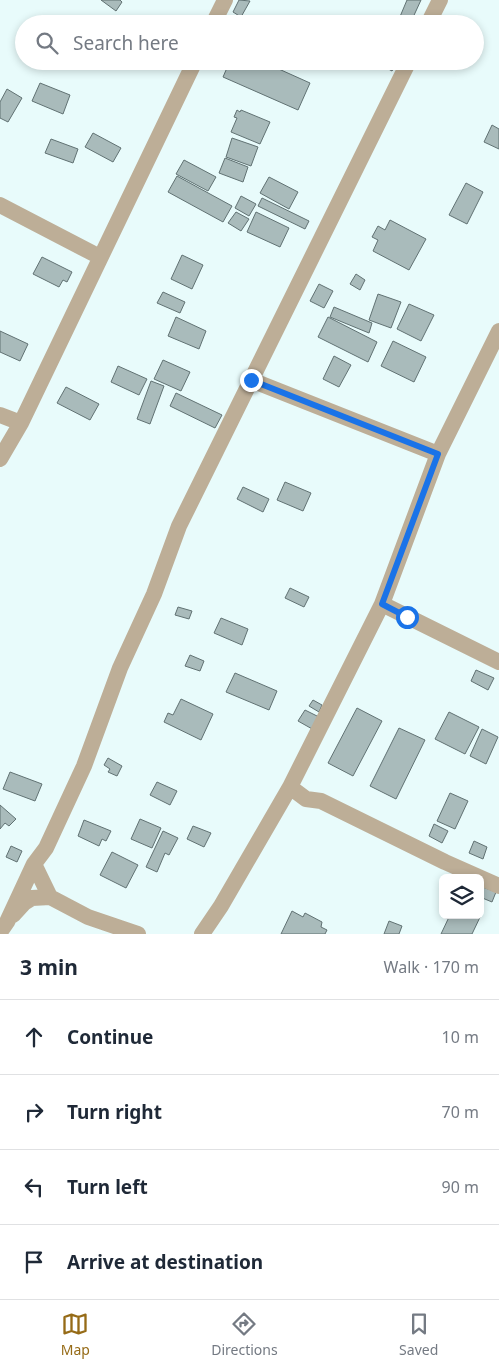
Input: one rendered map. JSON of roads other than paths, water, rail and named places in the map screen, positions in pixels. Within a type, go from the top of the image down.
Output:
[{"type":"street","points":[[218,15],[225,0]]},
{"type":"street","points":[[432,15],[440,0]]},
{"type":"street","points":[[0,459],[21,423],[191,70]]},
{"type":"street","points":[[3,927],[34,864],[46,848],[84,766],[120,668],[154,594],[179,526],[405,70]]},
{"type":"street","points":[[0,205],[100,257]]},
{"type":"street","points":[[202,934],[221,906],[290,787],[382,604],[438,454],[499,331]]},
{"type":"street","points":[[251,380],[438,454]]},
{"type":"street","points":[[0,415],[21,423]]},
{"type":"street","points":[[382,604],[499,662]]},
{"type":"street","points":[[290,787],[306,799],[320,801],[499,886]]},
{"type":"street","points":[[34,864],[50,897]]},
{"type":"street","points":[[3,927],[24,903],[32,898],[50,897],[88,917],[138,934]]}]
